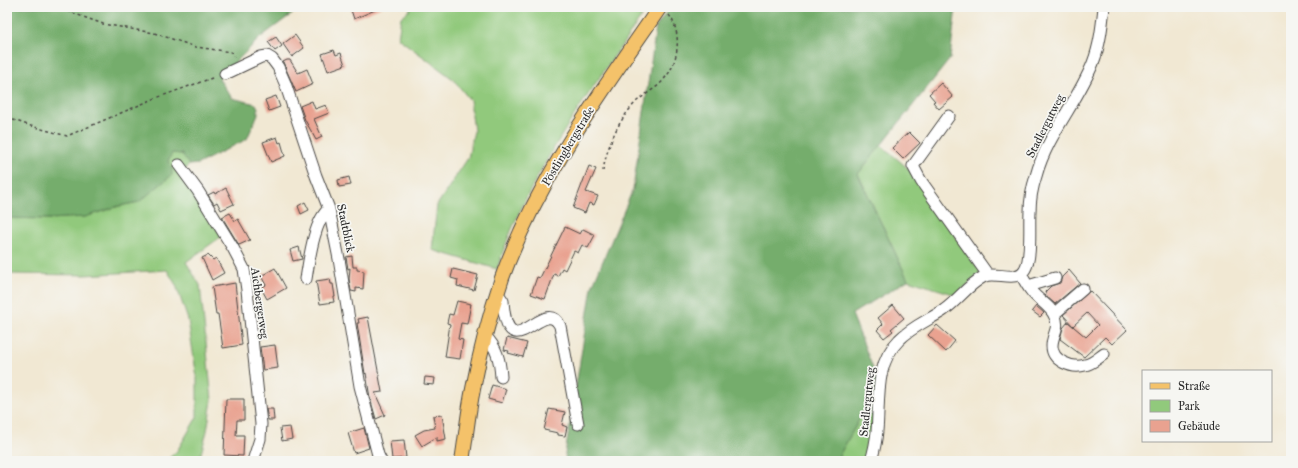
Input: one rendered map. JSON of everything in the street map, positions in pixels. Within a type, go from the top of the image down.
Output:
[{"type":"main road","name":"Pöstlingbergstraße","points":[[462,461],[473,390],[485,336],[512,252],[557,161],[575,132],[664,10]]},
{"type":"street","name":"Stadlergutweg","points":[[1021,274],[1025,270],[1029,257],[1030,211],[1037,170],[1049,142],[1093,62],[1100,37],[1104,7]]},
{"type":"street","name":"Stadtblick","points":[[225,74],[261,57],[267,56],[278,66],[329,209],[339,259],[360,386],[378,455],[381,461]]},
{"type":"street","points":[[949,116],[913,166],[922,181],[988,275],[1012,276],[1021,274],[1036,296],[1054,314],[1058,323],[1052,345],[1052,351],[1058,360],[1071,365],[1085,366],[1104,354]]},
{"type":"street","name":"Aichbergerweg","points":[[179,165],[211,211],[244,270],[261,424],[260,439],[253,461]]},
{"type":"street","points":[[306,279],[317,230],[325,212],[329,209]]},
{"type":"street","name":"Stadlergutweg","points":[[871,461],[877,433],[879,383],[887,354],[905,334],[946,308],[976,281],[988,275]]},
{"type":"street","points":[[1028,286],[1055,278]]},
{"type":"street","points":[[1054,314],[1083,289]]},
{"type":"street","points":[[497,296],[503,301],[506,324],[509,329],[514,331],[524,331],[545,318],[550,317],[555,318],[558,321],[578,424]]},
{"type":"street","points":[[485,336],[493,343],[500,366],[501,377]]},
{"type":"path","points":[[56,7],[103,24],[154,33],[196,47],[230,52],[244,65]]},
{"type":"path","points":[[602,171],[608,147],[617,128],[637,101],[658,86],[666,78],[672,67],[677,51],[677,33],[674,21],[664,10]]},
{"type":"path","points":[[7,118],[67,136],[156,98],[225,74]]},
{"type":"green space","points":[[7,7],[297,7],[296,11],[261,37],[219,79],[232,98],[256,104],[258,108],[258,114],[247,139],[198,164],[189,165],[182,154],[172,153],[168,161],[172,169],[172,175],[139,202],[119,206],[85,217],[48,219],[7,218]]},
{"type":"green space","points":[[410,7],[648,7],[584,101],[544,165],[510,233],[497,269],[432,250],[437,205],[468,158],[474,131],[470,100],[453,79],[398,38],[401,17],[410,10]]},
{"type":"green space","points":[[670,7],[956,7],[950,59],[858,174],[908,280],[852,314],[879,384],[836,461],[566,461],[565,454],[592,287],[633,189],[656,27]]},
{"type":"green space","points":[[881,145],[910,170],[981,273],[956,295],[908,280],[858,174]]},
{"type":"green space","points":[[172,153],[182,154],[189,165],[181,174],[222,236],[186,262],[200,285],[212,400],[207,431],[199,461],[166,461],[177,451],[197,417],[197,378],[188,320],[176,285],[167,270],[85,275],[7,274],[7,218],[48,219],[85,217],[119,206],[139,202],[172,169],[167,161]]},
{"type":"green space","points":[[879,384],[869,461],[836,461]]},
{"type":"building","points":[[350,7],[382,7],[354,19]]},
{"type":"building","points":[[295,35],[304,48],[292,57],[283,44]]},
{"type":"building","points":[[276,37],[282,46],[275,51],[268,42]]},
{"type":"building","points":[[334,50],[336,55],[341,53],[345,65],[328,71],[322,54]]},
{"type":"building","points":[[290,60],[298,73],[307,69],[313,84],[296,92],[283,62]]},
{"type":"building","points":[[941,83],[953,97],[939,109],[929,94]]},
{"type":"building","points":[[276,96],[280,107],[269,111],[265,100]]},
{"type":"building","points":[[312,101],[315,109],[326,105],[329,113],[314,119],[322,137],[316,140],[305,120],[300,106]]},
{"type":"building","points":[[909,132],[920,143],[903,159],[892,148]]},
{"type":"building","points":[[277,137],[279,143],[281,142],[285,156],[271,162],[263,142]]},
{"type":"building","points":[[589,166],[596,169],[586,192],[598,196],[594,205],[589,203],[585,213],[573,208]]},
{"type":"building","points":[[349,177],[351,185],[339,187],[338,180]]},
{"type":"building","points":[[226,188],[234,204],[221,210],[217,202],[214,204],[208,195],[214,192],[215,194]]},
{"type":"building","points":[[305,202],[309,210],[301,214],[298,206]]},
{"type":"building","points":[[230,213],[235,221],[238,219],[250,240],[239,245],[222,217]]},
{"type":"building","points":[[565,227],[580,234],[583,229],[595,235],[588,248],[582,245],[578,253],[574,251],[565,270],[562,268],[558,276],[554,274],[545,299],[531,294],[537,277],[540,278]]},
{"type":"building","points":[[299,247],[302,259],[293,261],[290,250]]},
{"type":"building","points":[[208,255],[213,260],[216,258],[224,273],[212,280],[202,258]]},
{"type":"building","points":[[352,256],[353,267],[357,267],[357,270],[364,271],[363,289],[356,288],[356,292],[351,291],[349,279],[350,268],[348,269],[346,257]]},
{"type":"building","points":[[275,268],[286,288],[267,299],[261,288],[266,285],[261,276]]},
{"type":"building","points":[[453,269],[478,275],[474,290],[457,286],[458,280],[451,278]]},
{"type":"building","points":[[1069,270],[1080,283],[1055,304],[1045,295],[1045,292],[1051,286],[1060,283],[1062,277]]},
{"type":"building","points":[[330,279],[331,284],[333,284],[335,297],[333,297],[334,302],[320,304],[316,281]]},
{"type":"building","points":[[235,283],[242,345],[223,348],[212,287]]},
{"type":"building","points":[[1090,291],[1127,330],[1112,344],[1105,337],[1084,357],[1060,339],[1063,328],[1068,322],[1086,337],[1098,325],[1087,313],[1073,326],[1063,315]]},
{"type":"building","points":[[457,301],[471,304],[467,324],[461,323],[458,339],[463,340],[460,359],[445,357],[450,324],[447,323],[449,314],[453,315]]},
{"type":"building","points":[[893,305],[904,318],[891,329],[893,331],[884,338],[877,330],[883,324],[878,318]]},
{"type":"building","points":[[1036,306],[1044,313],[1040,317],[1032,311]]},
{"type":"building","points":[[368,317],[382,392],[375,393],[385,415],[376,419],[370,398],[366,373],[365,374],[357,323],[359,323],[358,319]]},
{"type":"building","points":[[937,325],[955,341],[946,352],[928,335]]},
{"type":"building","points":[[507,338],[527,343],[523,357],[508,353],[509,351],[504,350]]},
{"type":"building","points":[[275,345],[278,368],[263,370],[260,347]]},
{"type":"building","points":[[425,377],[435,378],[434,385],[424,384]]},
{"type":"building","points":[[492,385],[506,389],[502,403],[488,399]]},
{"type":"building","points":[[226,399],[244,399],[244,420],[237,420],[236,435],[244,435],[243,456],[224,455]]},
{"type":"building","points":[[266,409],[273,409],[274,420],[268,420]]},
{"type":"building","points":[[549,409],[565,412],[562,425],[567,427],[565,436],[544,430]]},
{"type":"building","points":[[442,415],[446,439],[437,441],[437,437],[422,446],[415,435],[424,430],[435,428],[433,416]]},
{"type":"building","points":[[290,427],[292,439],[282,441],[280,428]]},
{"type":"building","points":[[364,428],[369,448],[354,453],[348,433]]},
{"type":"building","points":[[404,440],[406,458],[392,459],[390,441]]}]
